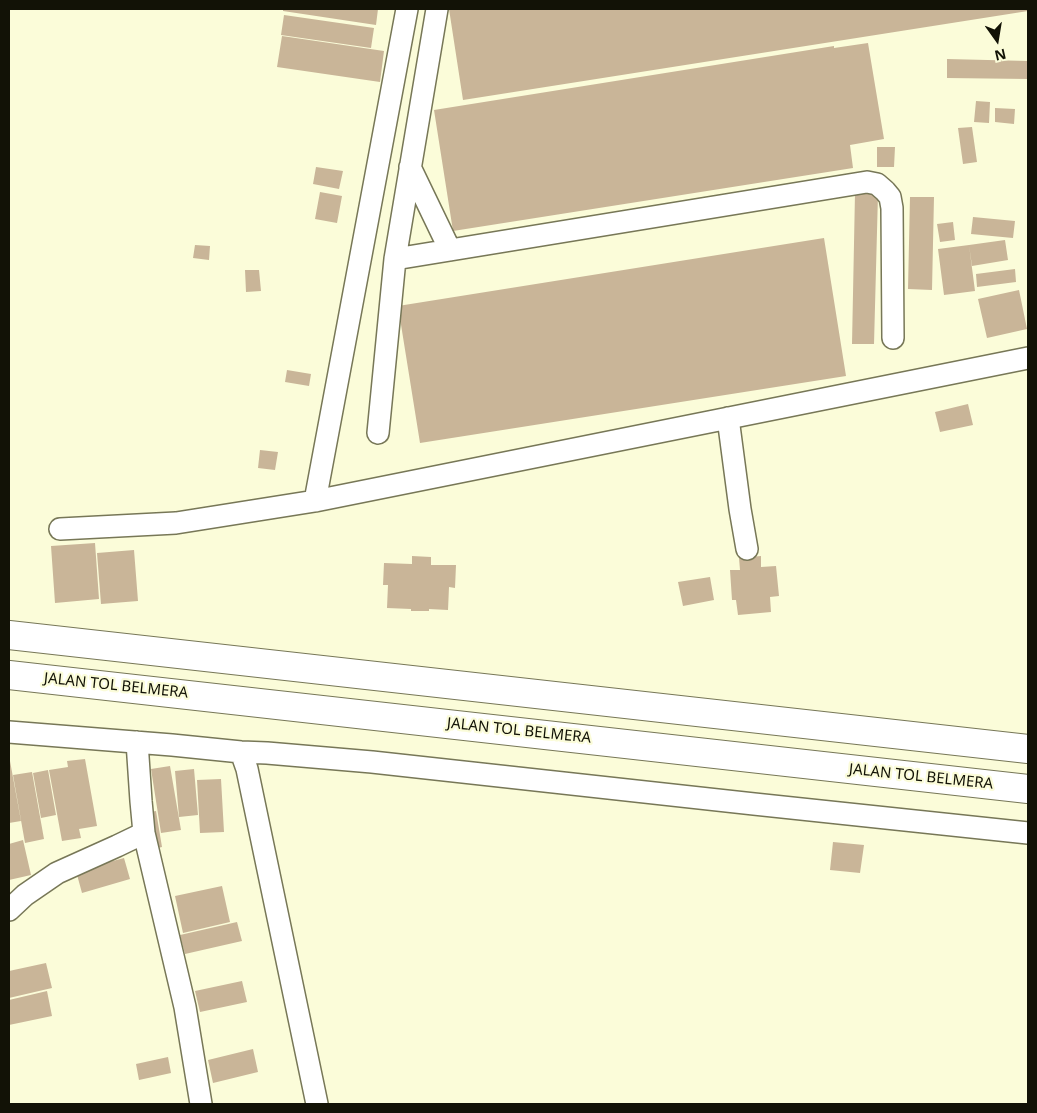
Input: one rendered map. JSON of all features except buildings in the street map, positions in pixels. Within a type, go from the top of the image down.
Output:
[{"type":"highway","points":[[9,635],[1028,749]]},
{"type":"highway","name":"JALAN TOL BELMERA","points":[[9,675],[1028,789]]},
{"type":"street","points":[[315,501],[407,9]]},
{"type":"street","points":[[378,433],[395,259],[437,9]]},
{"type":"street","points":[[410,167],[450,250]]},
{"type":"street","points":[[395,259],[867,182],[877,184],[885,191],[890,197],[892,208],[893,338]]},
{"type":"street","points":[[60,529],[176,523],[315,501],[1028,358]]},
{"type":"street","points":[[728,418],[747,549]]},
{"type":"street","points":[[9,732],[372,762],[1028,833]]},
{"type":"street","points":[[137,742],[144,833],[185,1007],[201,1104]]},
{"type":"street","points":[[241,752],[247,769],[317,1104]]},
{"type":"street","points":[[9,910],[25,895],[57,873],[144,833]]}]
